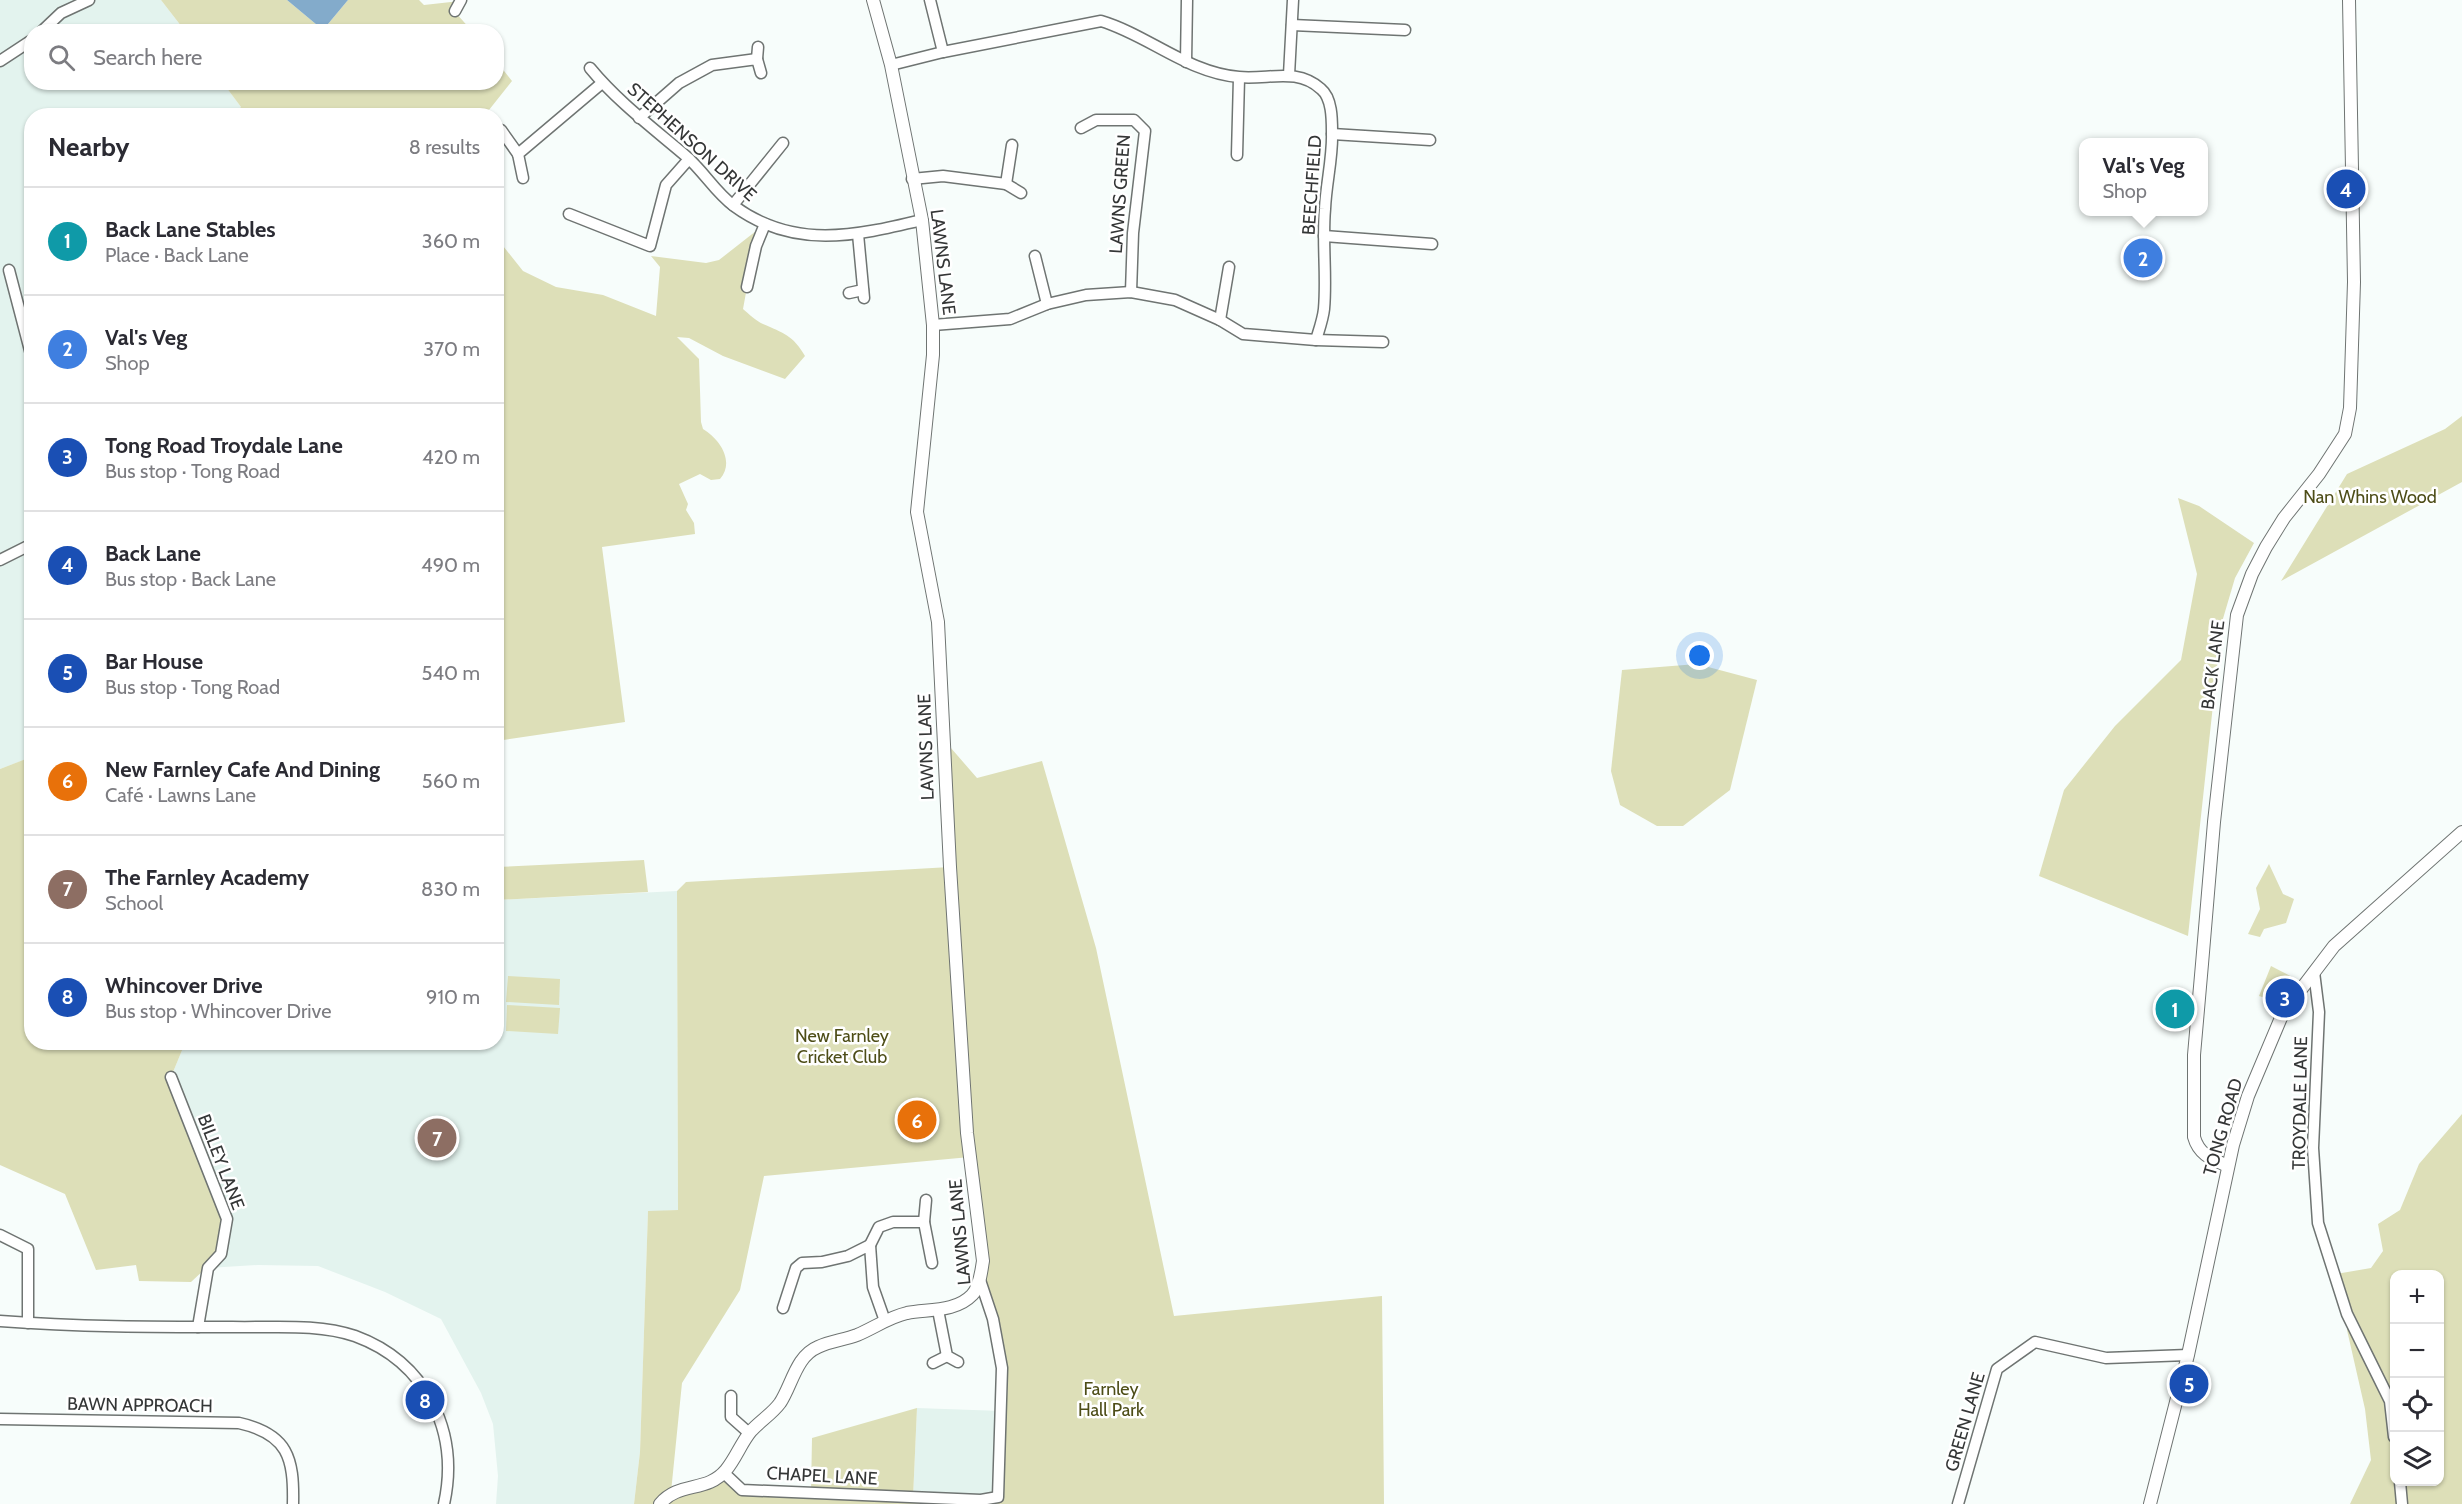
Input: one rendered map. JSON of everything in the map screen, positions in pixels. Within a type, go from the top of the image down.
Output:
[{"type":"street","points":[[49,24],[60,14],[89,0]]},
{"type":"street","points":[[455,12],[461,0]]},
{"type":"street","name":"LAWNS LANE","points":[[873,0],[891,65],[922,220],[933,325],[933,356],[917,512],[938,622],[942,662],[948,834],[967,1133],[983,1251],[980,1280],[993,1319],[1002,1368],[998,1497]]},
{"type":"street","points":[[930,0],[943,52]]},
{"type":"street","points":[[1186,62],[1187,0]]},
{"type":"street","points":[[1289,75],[1293,0]]},
{"type":"street","name":"BACK LANE","points":[[2228,1166],[2205,1156],[2197,1146],[2194,1137],[2194,1055],[2216,799],[2237,615],[2252,574],[2266,547],[2284,518],[2319,474],[2344,434],[2350,408],[2355,282],[2349,0]]},
{"type":"street","name":"BEECHFIELD","points":[[891,65],[943,52],[1101,21],[1124,28],[1186,62],[1208,71],[1239,78],[1289,75],[1309,79],[1324,91],[1331,109],[1332,134],[1324,210],[1324,310],[1316,340]]},
{"type":"street","points":[[1292,25],[1405,30]]},
{"type":"street","points":[[0,61],[24,45]]},
{"type":"street","points":[[758,47],[761,73]]},
{"type":"street","points":[[639,118],[679,83],[712,65],[758,59]]},
{"type":"street","name":"STEPHENSON DRIVE","points":[[590,68],[602,83],[639,118],[689,159],[733,206],[765,224],[812,237],[858,234],[922,220]]},
{"type":"street","points":[[1238,155],[1239,78]]},
{"type":"street","points":[[518,154],[602,83]]},
{"type":"street","name":"LAWNS GREEN","points":[[1081,128],[1096,120],[1134,120],[1144,131],[1132,233],[1131,292]]},
{"type":"street","points":[[504,134],[518,154],[523,178]]},
{"type":"street","points":[[1332,134],[1430,140]]},
{"type":"street","points":[[733,206],[783,143]]},
{"type":"street","points":[[1006,184],[1012,146]]},
{"type":"street","points":[[569,213],[650,246],[666,185],[689,159]]},
{"type":"street","points":[[912,179],[943,176],[1006,184],[1020,193]]},
{"type":"street","points":[[747,286],[756,246],[765,224]]},
{"type":"street","points":[[849,293],[864,294],[858,234]]},
{"type":"street","points":[[1324,236],[1432,244]]},
{"type":"street","points":[[1035,256],[1047,304]]},
{"type":"street","points":[[1220,320],[1229,267]]},
{"type":"street","points":[[9,270],[24,327]]},
{"type":"street","points":[[933,325],[1010,319],[1047,304],[1086,295],[1131,292],[1175,300],[1220,320],[1243,334],[1316,340],[1383,342]]},
{"type":"street","points":[[0,560],[24,548]]},
{"type":"street","name":"TONG ROAD","points":[[2150,1504],[2188,1355],[2228,1166],[2248,1096],[2283,1012],[2334,945],[2462,832]]},
{"type":"street","name":"TROYDALE LANE","points":[[2314,972],[2319,1012],[2313,1148],[2318,1223],[2347,1314],[2390,1401],[2393,1432]]},
{"type":"street","name":"BILLEY LANE","points":[[171,1077],[227,1219],[221,1254],[208,1268],[198,1327]]},
{"type":"street","points":[[927,1200],[924,1222],[932,1263]]},
{"type":"street","points":[[885,1320],[873,1287],[870,1245],[879,1227],[893,1222],[924,1222]]},
{"type":"street","points":[[0,1236],[28,1249],[28,1323]]},
{"type":"street","points":[[783,1308],[796,1268],[802,1263],[822,1262],[848,1256],[870,1245]]},
{"type":"street","points":[[660,1504],[671,1492],[707,1485],[724,1473],[749,1433],[772,1413],[782,1400],[804,1357],[816,1347],[855,1336],[885,1320],[907,1313],[938,1310],[958,1304],[972,1295],[980,1280]]},
{"type":"street","points":[[938,1310],[947,1356],[957,1362]]},
{"type":"street","points":[[0,1321],[329,1330],[354,1336],[385,1349],[407,1366],[432,1400],[449,1458],[444,1504]]},
{"type":"street","name":"GREEN LANE","points":[[1958,1504],[1997,1370],[2035,1342],[2106,1358],[2188,1355]]},
{"type":"street","points":[[933,1363],[947,1356]]},
{"type":"street","points":[[731,1396],[731,1417],[749,1433]]},
{"type":"street","name":"BAWN APPROACH","points":[[0,1419],[239,1423],[260,1427],[275,1437],[288,1456],[293,1482],[293,1504]]},
{"type":"street","name":"CHAPEL LANE","points":[[724,1473],[742,1490],[970,1500],[998,1497]]},
{"type":"street","points":[[2400,1486],[2402,1504]]},
{"type":"shaded area","points":[[0,0],[161,0],[180,24],[24,24],[24,90],[228,90],[241,107],[24,108],[24,760],[0,769]]},
{"type":"shaded area","points":[[677,891],[678,1210],[648,1212],[640,1452],[634,1504],[496,1504],[498,1476],[493,1424],[481,1393],[441,1319],[385,1292],[318,1266],[258,1265],[208,1268],[171,1077],[182,1050],[504,1050],[504,900]]},
{"type":"shaded area","points":[[917,1408],[1001,1411],[998,1497],[913,1498]]},
{"type":"green space","points":[[161,0],[287,0],[316,24],[180,24]]},
{"type":"green space","points":[[348,0],[419,0],[424,5],[460,1],[455,12],[466,24],[328,24]]},
{"type":"green space","points":[[504,71],[512,81],[491,108],[241,107],[228,90],[504,90]]},
{"type":"green space","points":[[765,224],[743,309],[758,321],[792,339],[805,356],[785,379],[723,356],[689,338],[677,337],[699,359],[701,422],[703,429],[724,451],[726,465],[720,479],[711,480],[700,474],[679,484],[688,504],[686,510],[694,523],[695,534],[602,547],[625,722],[504,740],[504,247],[523,271],[556,287],[603,295],[656,316],[660,267],[651,256],[706,263],[719,260]]},
{"type":"green space","name":"Nan Whins Wood","points":[[2462,416],[2462,482],[2281,581],[2347,474],[2445,429]]},
{"type":"green space","points":[[2178,498],[2199,506],[2254,543],[2235,578],[2222,622],[2188,936],[2039,876],[2064,790],[2115,726],[2181,660],[2197,574]]},
{"type":"green space","points":[[1697,664],[1757,680],[1730,790],[1683,826],[1657,826],[1620,805],[1611,771],[1622,670]]},
{"type":"green space","points":[[944,740],[977,778],[1042,761],[1096,948],[1174,1316],[1382,1296],[1384,1504],[634,1504],[640,1452],[648,1211],[678,1210],[677,891],[686,882],[950,867]],"holes":[[[970,1157],[986,1302],[1002,1368],[998,1497],[913,1498],[917,1408],[812,1438],[811,1493],[743,1490],[724,1473],[671,1492],[682,1383],[740,1290],[764,1176]]]},
{"type":"green space","points":[[24,760],[24,1050],[182,1050],[171,1077],[227,1219],[221,1254],[191,1282],[139,1281],[136,1265],[96,1270],[65,1194],[0,1165],[0,769]]},
{"type":"green space","points":[[644,860],[648,892],[504,900],[504,867]]},
{"type":"green space","points":[[2269,864],[2283,894],[2294,899],[2286,923],[2264,929],[2260,937],[2248,934],[2260,909],[2256,888]]},
{"type":"green space","points":[[2271,966],[2294,978],[2281,1003],[2259,996]]},
{"type":"green space","points":[[508,976],[560,979],[559,1005],[506,1002]]},
{"type":"green space","points":[[507,1005],[560,1008],[558,1034],[506,1031]]},
{"type":"green space","points":[[2462,1114],[2462,1504],[2350,1504],[2371,1460],[2365,1409],[2347,1330],[2349,1318],[2336,1274],[2371,1268],[2383,1251],[2378,1224],[2400,1210],[2419,1164]]},
{"type":"water","points":[[287,0],[348,0],[328,24],[316,24]]},
{"type":"place","name":"Back Lane","points":[[2346,189]]},
{"type":"place","name":"Val's Veg","points":[[2143,258]]},
{"type":"place","name":"Tong Road Troydale Lane","points":[[2285,998]]},
{"type":"place","name":"Back Lane Stables","points":[[2175,1009]]},
{"type":"place","name":"New Farnley Cafe And Dining","points":[[917,1120]]},
{"type":"place","name":"The Farnley Academy","points":[[437,1138]]},
{"type":"place","name":"Bar House","points":[[2189,1384]]},
{"type":"place","name":"Whincover Drive","points":[[425,1400]]},
{"type":"park label","name":"New Farnley Cricket Club","points":[[842,1046]]},
{"type":"park label","name":"Farnley Hall Park","points":[[1111,1399]]}]
